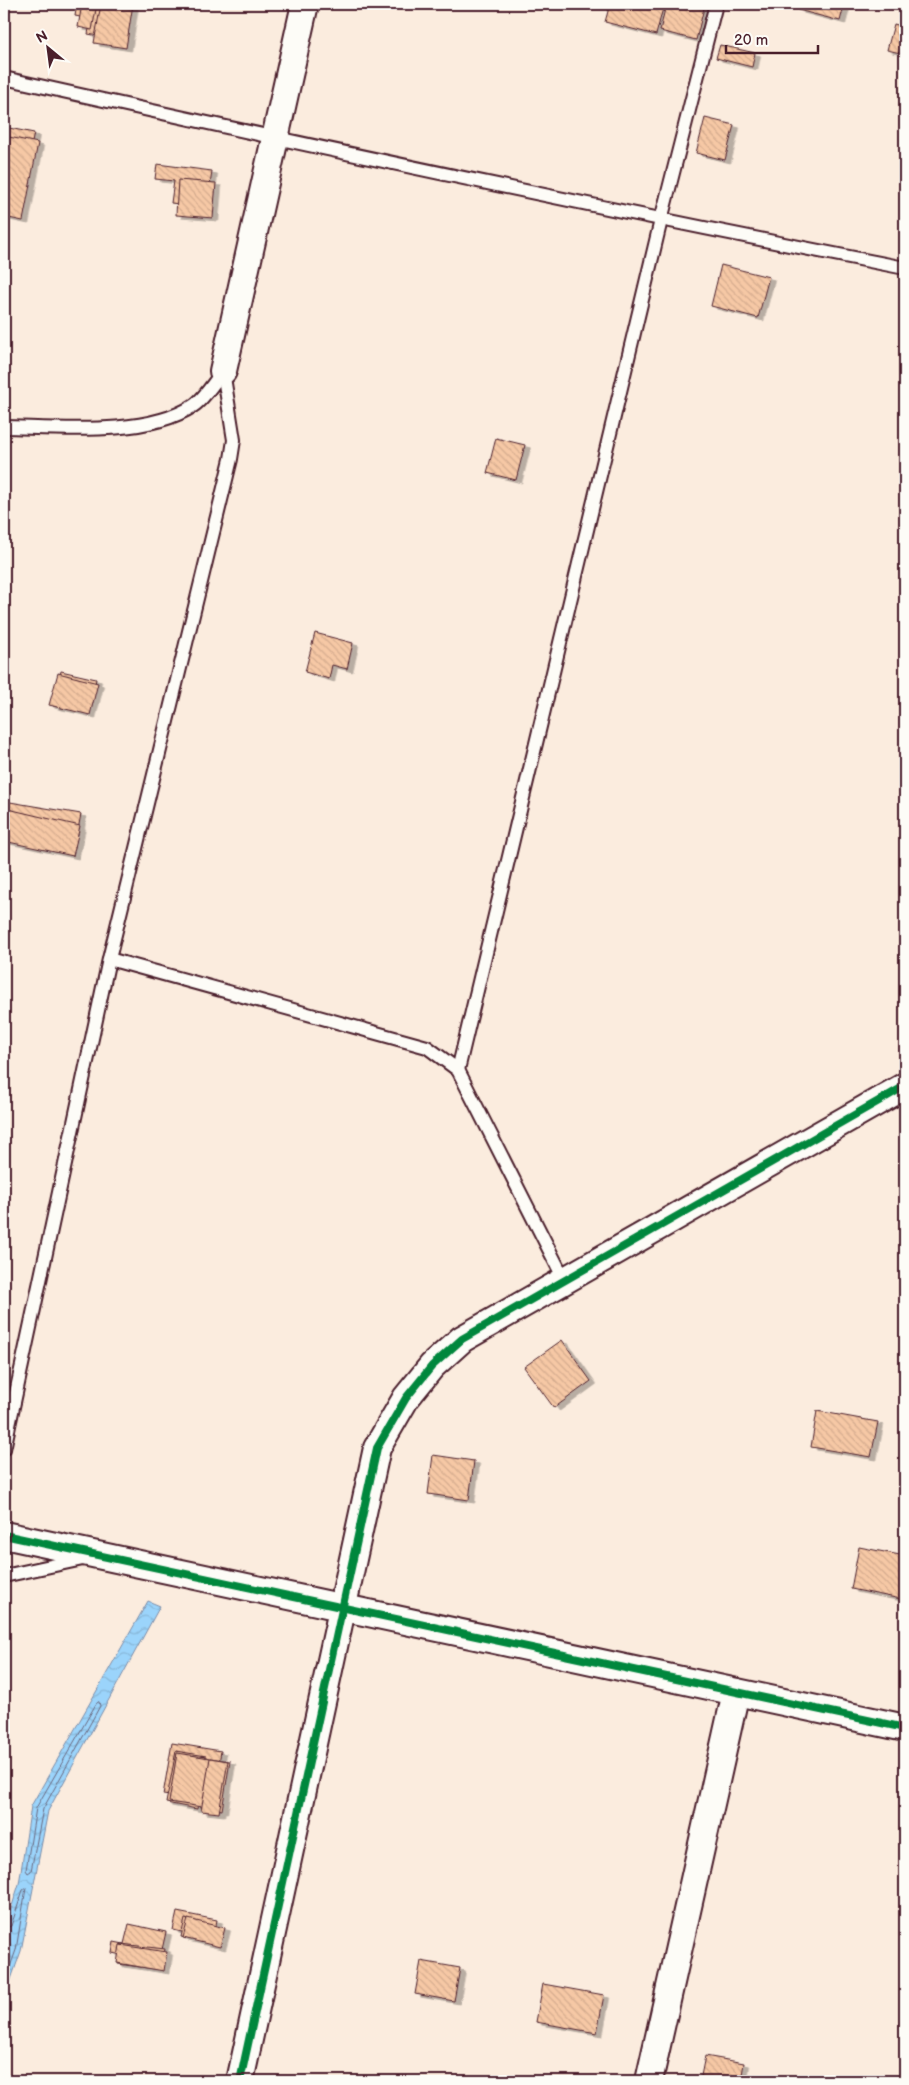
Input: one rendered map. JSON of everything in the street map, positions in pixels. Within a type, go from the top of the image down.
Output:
[{"type":"street","points":[[223,372],[305,4]]},
{"type":"street","points":[[240,2081],[377,1448],[406,1398],[432,1366],[462,1339],[564,1279],[905,1086]]},
{"type":"street","points":[[4,1536],[905,1728]]},
{"type":"street","points":[[649,2081],[736,1692]]},
{"type":"lane","points":[[458,1070],[661,220],[716,4]]},
{"type":"lane","points":[[4,78],[275,139],[661,220],[905,268]]},
{"type":"lane","points":[[4,427],[111,428],[157,421],[194,406],[223,372]]},
{"type":"lane","points":[[4,1449],[109,959],[231,459],[234,440],[223,372]]},
{"type":"lane","points":[[109,959],[427,1047],[458,1070],[564,1279]]},
{"type":"lane","points":[[4,1576],[98,1556]]},
{"type":"water","points":[[148,1601],[160,1606],[48,1811],[21,1951],[4,1999],[4,1931],[19,1884],[31,1806]]},
{"type":"building","points":[[77,4],[127,4],[123,24],[112,23],[109,38],[88,34],[91,19],[75,16]]},
{"type":"building","points":[[82,4],[97,4],[92,30],[78,27]]},
{"type":"building","points":[[101,4],[133,4],[126,48],[94,43]]},
{"type":"building","points":[[610,4],[645,4],[663,8],[656,35],[605,22]]},
{"type":"building","points":[[666,4],[705,4],[696,40],[660,31]]},
{"type":"building","points":[[800,4],[834,4],[844,6],[840,21],[798,10]]},
{"type":"building","points":[[894,24],[905,27],[905,54],[887,50]]},
{"type":"building","points":[[720,45],[755,53],[752,67],[716,58]]},
{"type":"building","points":[[705,118],[734,125],[725,160],[696,153]]},
{"type":"building","points":[[4,127],[34,133],[17,211],[4,209]]},
{"type":"building","points":[[4,136],[38,143],[23,221],[4,217]]},
{"type":"building","points":[[157,164],[212,171],[207,208],[171,203],[174,181],[155,179]]},
{"type":"building","points":[[178,180],[216,183],[213,218],[176,215]]},
{"type":"building","points":[[721,265],[769,277],[758,318],[711,306]]},
{"type":"building","points":[[496,438],[525,445],[516,480],[487,473]]},
{"type":"building","points":[[315,633],[353,643],[347,669],[332,665],[329,679],[305,672]]},
{"type":"building","points":[[61,671],[96,679],[89,713],[53,706]]},
{"type":"building","points":[[58,673],[98,683],[90,715],[49,705]]},
{"type":"building","points":[[10,802],[81,814],[74,851],[4,839]]},
{"type":"building","points":[[8,809],[80,826],[73,856],[4,841]]},
{"type":"building","points":[[562,1340],[591,1381],[554,1408],[524,1367]]},
{"type":"building","points":[[817,1411],[878,1422],[871,1457],[811,1447]]},
{"type":"building","points":[[433,1455],[474,1461],[469,1500],[428,1494]]},
{"type":"building","points":[[859,1547],[905,1556],[905,1575],[901,1599],[851,1589]]},
{"type":"building","points":[[172,1743],[221,1751],[213,1802],[163,1795]]},
{"type":"building","points":[[176,1751],[206,1756],[197,1809],[166,1803]]},
{"type":"building","points":[[177,1753],[230,1761],[222,1810],[169,1802]]},
{"type":"building","points":[[210,1758],[228,1761],[219,1813],[201,1811]]},
{"type":"building","points":[[177,1912],[217,1920],[213,1939],[173,1930]]},
{"type":"building","points":[[185,1919],[223,1928],[219,1946],[181,1937]]},
{"type":"building","points":[[188,1919],[225,1928],[220,1947],[183,1938]]},
{"type":"building","points":[[129,1924],[166,1932],[159,1963],[112,1953],[114,1942],[124,1944]]},
{"type":"building","points":[[121,1944],[165,1949],[162,1970],[118,1964]]},
{"type":"building","points":[[120,1945],[167,1952],[164,1971],[117,1963]]},
{"type":"building","points":[[421,1961],[460,1968],[454,2001],[415,1994]]},
{"type":"building","points":[[543,1984],[604,1995],[597,2033],[536,2022]]},
{"type":"building","points":[[705,2056],[744,2063],[741,2081],[700,2081]]},
{"type":"building","points":[[492,2076],[522,2081],[491,2081]]},
{"type":"cycle path","points":[[240,2081],[377,1448],[406,1398],[432,1366],[462,1339],[905,1086]]},
{"type":"cycle path","points":[[4,1535],[905,1728]]}]
